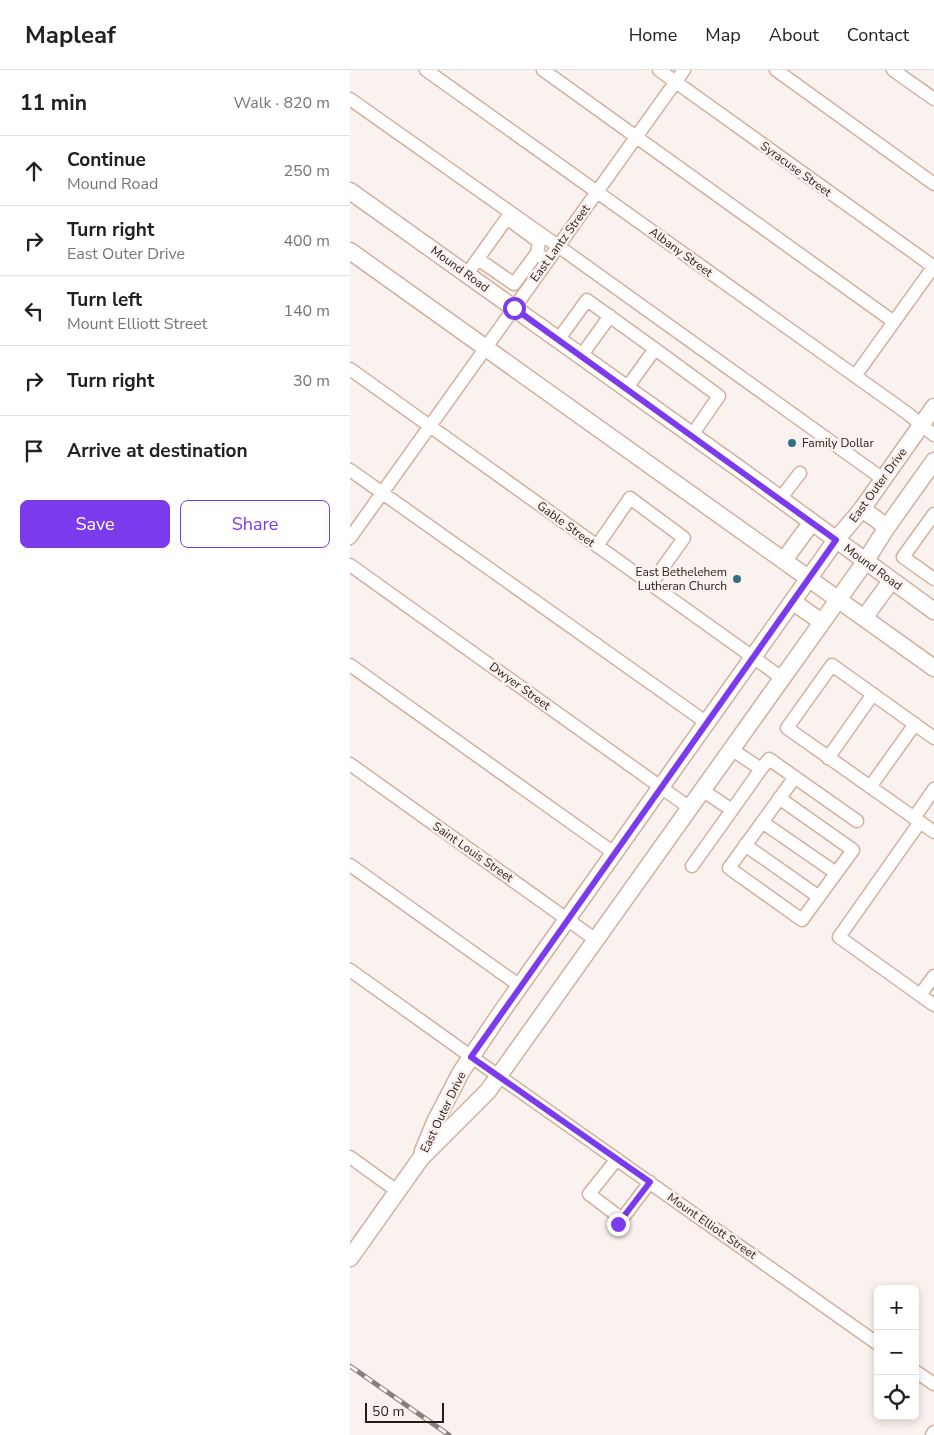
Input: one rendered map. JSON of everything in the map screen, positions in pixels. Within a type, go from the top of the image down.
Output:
[{"type":"main road","name":"Mound Road","points":[[350,191],[692,435],[934,611]]},
{"type":"main road","points":[[350,251],[934,668]]},
{"type":"main road","name":"East Outer Drive","points":[[420,1158],[436,1122],[471,1057],[836,540],[862,509],[883,479],[928,430],[934,407]]},
{"type":"main road","name":"East Outer Drive","points":[[350,1258],[420,1158],[488,1091],[865,562],[934,461]]},
{"type":"main road","points":[[862,509],[888,527]]},
{"type":"main road","points":[[784,560],[812,522]]},
{"type":"main road","points":[[864,618],[891,581]]},
{"type":"main road","points":[[793,602],[822,622]]},
{"type":"street","name":"Albany Street","points":[[426,70],[928,430]]},
{"type":"street","points":[[543,70],[894,322]]},
{"type":"street","name":"Syracuse Street","points":[[659,70],[934,266]]},
{"type":"street","name":"East Lantz Street","points":[[350,538],[684,70]]},
{"type":"street","points":[[776,70],[934,184]]},
{"type":"street","points":[[893,70],[934,99]]},
{"type":"street","points":[[350,99],[558,246],[825,440],[883,479]]},
{"type":"street","points":[[467,274],[507,218],[539,242],[537,253],[514,284],[478,259]]},
{"type":"street","points":[[537,253],[547,261]]},
{"type":"street","points":[[855,376],[934,266]]},
{"type":"street","points":[[558,340],[587,300],[610,316],[719,396],[692,435]]},
{"type":"street","points":[[581,356],[610,316]]},
{"type":"street","points":[[626,388],[655,350]]},
{"type":"street","name":"Gable Street","points":[[350,369],[782,678]]},
{"type":"street","points":[[350,470],[707,723]]},
{"type":"street","points":[[780,499],[800,473]]},
{"type":"street","points":[[597,546],[630,498],[684,538],[651,584]]},
{"type":"street","points":[[934,514],[903,557],[934,579]]},
{"type":"street","name":"Dwyer Street","points":[[350,565],[690,808]]},
{"type":"street","points":[[934,738],[832,665],[787,728],[934,832]]},
{"type":"street","points":[[350,666],[614,853]]},
{"type":"street","points":[[828,758],[873,694]]},
{"type":"street","points":[[870,787],[915,724]]},
{"type":"street","points":[[731,749],[761,769]]},
{"type":"street","points":[[692,866],[769,759],[857,821]]},
{"type":"street","name":"Saint Louis Street","points":[[350,764],[596,940]]},
{"type":"street","points":[[779,798],[853,850],[802,920],[729,868],[745,845],[762,822],[779,798],[795,776]]},
{"type":"street","points":[[934,789],[917,820],[839,937],[934,1005]]},
{"type":"street","points":[[702,790],[732,810]]},
{"type":"street","points":[[762,822],[836,873]]},
{"type":"street","points":[[745,845],[819,897]]},
{"type":"street","points":[[350,865],[520,986]]},
{"type":"street","name":"Mount Elliott Street","points":[[350,970],[498,1077],[874,1341]]},
{"type":"street","points":[[920,995],[934,976]]},
{"type":"street","points":[[350,1158],[397,1191]]},
{"type":"street","points":[[617,1159],[586,1197],[620,1222],[650,1182]]},
{"type":"street","points":[[919,1374],[934,1384]]},
{"type":"railway","points":[[350,1366],[449,1435]]},
{"type":"place","name":"Family Dollar","points":[[792,443]]},
{"type":"place","name":"East Bethelehem Lutheran Church","points":[[737,579]]},
{"type":"route","points":[[514,308],[836,540],[471,1057],[650,1182],[618,1224]]}]
